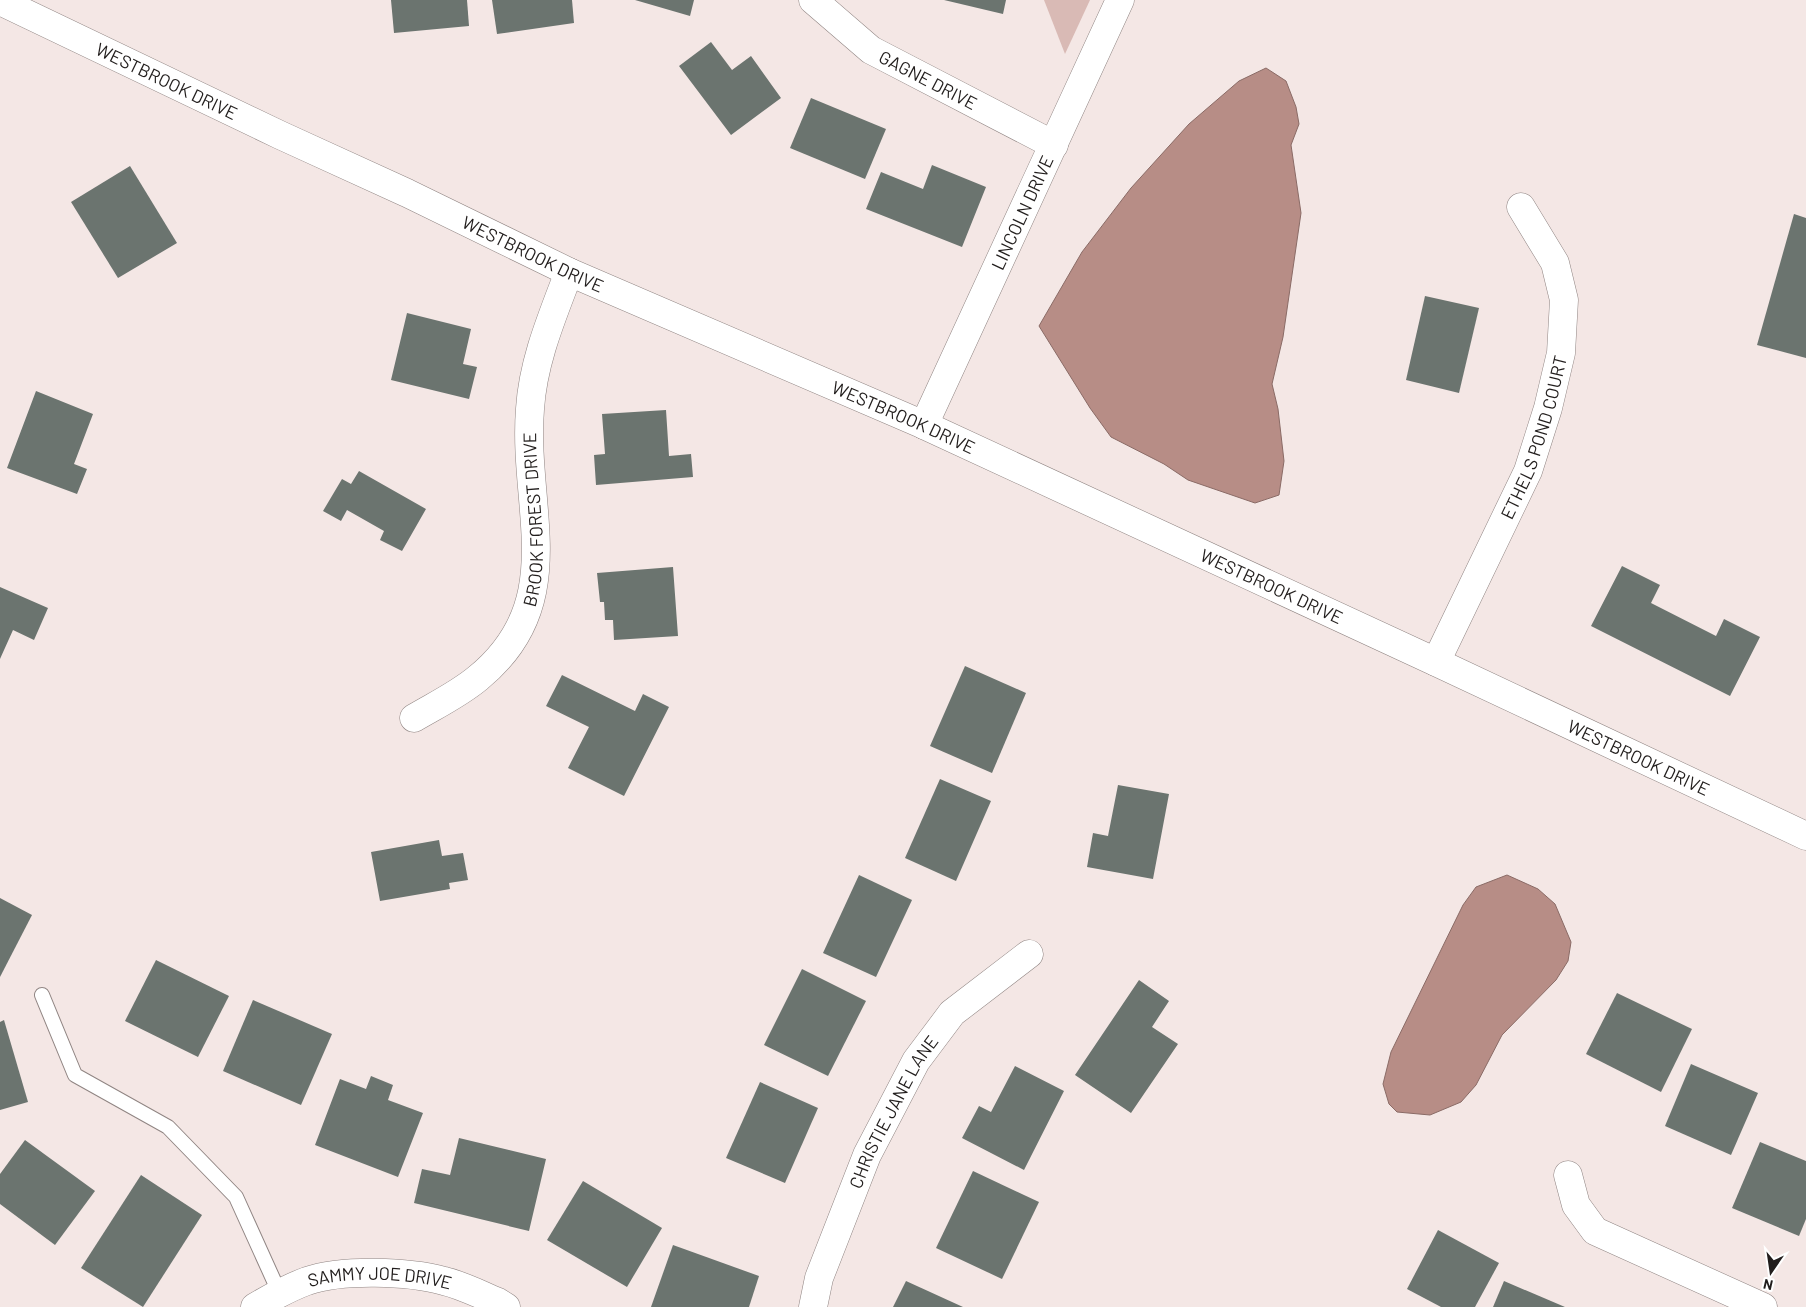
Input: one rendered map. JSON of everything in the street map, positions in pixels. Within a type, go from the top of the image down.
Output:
[{"type":"street","name":"GAGNE DRIVE","points":[[813,0],[871,50],[1054,145]]},
{"type":"street","name":"LINCOLN DRIVE","points":[[924,425],[1120,0]]},
{"type":"street","name":"WESTBROOK DRIVE","points":[[0,1],[280,135],[407,193],[569,272],[924,425],[1806,836]]},
{"type":"street","name":"ETHELS POND COURT","points":[[1436,662],[1528,470],[1548,408],[1562,353],[1564,300],[1555,263],[1520,207]]},
{"type":"street","name":"BROOK FOREST DRIVE","points":[[414,718],[478,678],[496,661],[515,636],[530,603],[536,565],[536,539],[528,445],[532,382],[537,360],[569,272]]},
{"type":"street","name":"CHRISTIE JANE LANE","points":[[813,1307],[819,1278],[867,1155],[916,1061],[952,1013],[1029,954]]},
{"type":"street","points":[[1568,1175],[1576,1205],[1594,1231],[1763,1307]]},
{"type":"street","name":"SAMMY JOE DRIVE","points":[[255,1307],[279,1292],[309,1280],[352,1274],[394,1273],[445,1281],[506,1307]]},
{"type":"lane","points":[[42,995],[75,1075],[168,1126],[236,1198],[279,1292]]},
{"type":"shaded area","points":[[1044,0],[1090,0],[1065,54]]},
{"type":"shaded area","points":[[1266,68],[1286,81],[1296,107],[1299,124],[1291,145],[1301,213],[1283,337],[1272,384],[1278,409],[1284,461],[1279,495],[1255,503],[1188,480],[1164,464],[1111,437],[1090,408],[1039,326],[1082,252],[1131,188],[1189,124],[1239,81]]},
{"type":"shaded area","points":[[1507,875],[1538,889],[1555,904],[1571,942],[1568,961],[1556,980],[1502,1035],[1476,1085],[1461,1102],[1430,1115],[1397,1112],[1389,1104],[1383,1084],[1391,1052],[1463,905],[1476,887]]},
{"type":"building","points":[[391,0],[467,0],[469,26],[394,33]]},
{"type":"building","points":[[492,0],[572,0],[574,23],[497,34]]},
{"type":"building","points":[[635,0],[694,0],[690,16]]},
{"type":"building","points":[[944,0],[1006,0],[1003,14]]},
{"type":"building","points":[[711,42],[732,70],[751,56],[781,98],[731,135],[679,66]]},
{"type":"building","points":[[811,98],[886,129],[865,179],[790,148]]},
{"type":"building","points":[[932,165],[986,187],[962,247],[866,209],[881,172],[923,189]]},
{"type":"building","points":[[130,166],[177,243],[118,278],[71,202]]},
{"type":"building","points":[[1794,214],[1806,218],[1806,358],[1757,345]]},
{"type":"building","points":[[1425,296],[1479,308],[1459,393],[1406,380]]},
{"type":"building","points":[[407,313],[471,329],[463,364],[477,367],[469,399],[391,380]]},
{"type":"building","points":[[36,391],[93,414],[74,464],[87,469],[77,494],[7,468]]},
{"type":"building","points":[[666,410],[669,456],[691,454],[693,477],[596,485],[594,455],[605,454],[602,414]]},
{"type":"building","points":[[359,471],[426,509],[402,551],[380,540],[384,531],[347,510],[341,521],[323,511],[342,479],[351,484]]},
{"type":"building","points":[[1622,566],[1660,585],[1651,603],[1716,636],[1724,619],[1760,637],[1730,696],[1591,626]]},
{"type":"building","points":[[673,567],[678,636],[614,640],[613,620],[605,620],[604,602],[600,602],[597,573]]},
{"type":"building","points":[[0,587],[48,608],[34,640],[13,630],[0,659]]},
{"type":"building","points":[[965,666],[1026,693],[992,773],[930,746]]},
{"type":"building","points":[[562,675],[635,711],[643,694],[669,707],[624,796],[568,768],[589,727],[546,706]]},
{"type":"building","points":[[940,779],[991,801],[956,881],[905,858]]},
{"type":"building","points":[[1118,785],[1169,794],[1153,879],[1087,867],[1093,833],[1108,836]]},
{"type":"building","points":[[439,840],[442,856],[463,853],[468,880],[449,883],[450,889],[380,901],[371,852]]},
{"type":"building","points":[[859,875],[912,900],[876,977],[823,953]]},
{"type":"building","points":[[0,898],[32,915],[0,977]]},
{"type":"building","points":[[156,960],[229,996],[198,1057],[125,1021]]},
{"type":"building","points":[[802,969],[866,1001],[828,1076],[764,1045]]},
{"type":"building","points":[[1139,980],[1169,1001],[1152,1027],[1178,1044],[1131,1113],[1075,1075]]},
{"type":"building","points":[[1617,993],[1692,1029],[1661,1092],[1586,1054]]},
{"type":"building","points":[[253,1000],[332,1034],[301,1105],[223,1071]]},
{"type":"building","points":[[4,1020],[28,1102],[0,1110],[0,1022]]},
{"type":"building","points":[[1691,1064],[1758,1093],[1731,1155],[1665,1126]]},
{"type":"building","points":[[1015,1066],[1064,1091],[1024,1170],[962,1138],[979,1106],[991,1112]]},
{"type":"building","points":[[371,1076],[393,1085],[388,1100],[423,1113],[398,1177],[315,1145],[340,1079],[366,1089]]},
{"type":"building","points":[[760,1082],[818,1108],[785,1183],[726,1158]]},
{"type":"building","points":[[459,1138],[546,1159],[529,1231],[414,1203],[422,1169],[450,1175]]},
{"type":"building","points":[[25,1140],[95,1191],[55,1245],[0,1204],[0,1174]]},
{"type":"building","points":[[1760,1142],[1806,1161],[1806,1219],[1799,1236],[1732,1208]]},
{"type":"building","points":[[973,1171],[1039,1202],[1002,1279],[936,1248]]},
{"type":"building","points":[[141,1175],[202,1215],[143,1307],[81,1268]]},
{"type":"building","points":[[583,1181],[662,1228],[627,1287],[547,1240]]},
{"type":"building","points":[[1438,1230],[1499,1263],[1475,1307],[1441,1307],[1407,1289]]},
{"type":"building","points":[[673,1245],[759,1276],[749,1307],[651,1307]]},
{"type":"building","points":[[906,1281],[963,1307],[893,1307]]},
{"type":"building","points":[[1504,1281],[1565,1307],[1493,1307]]}]
